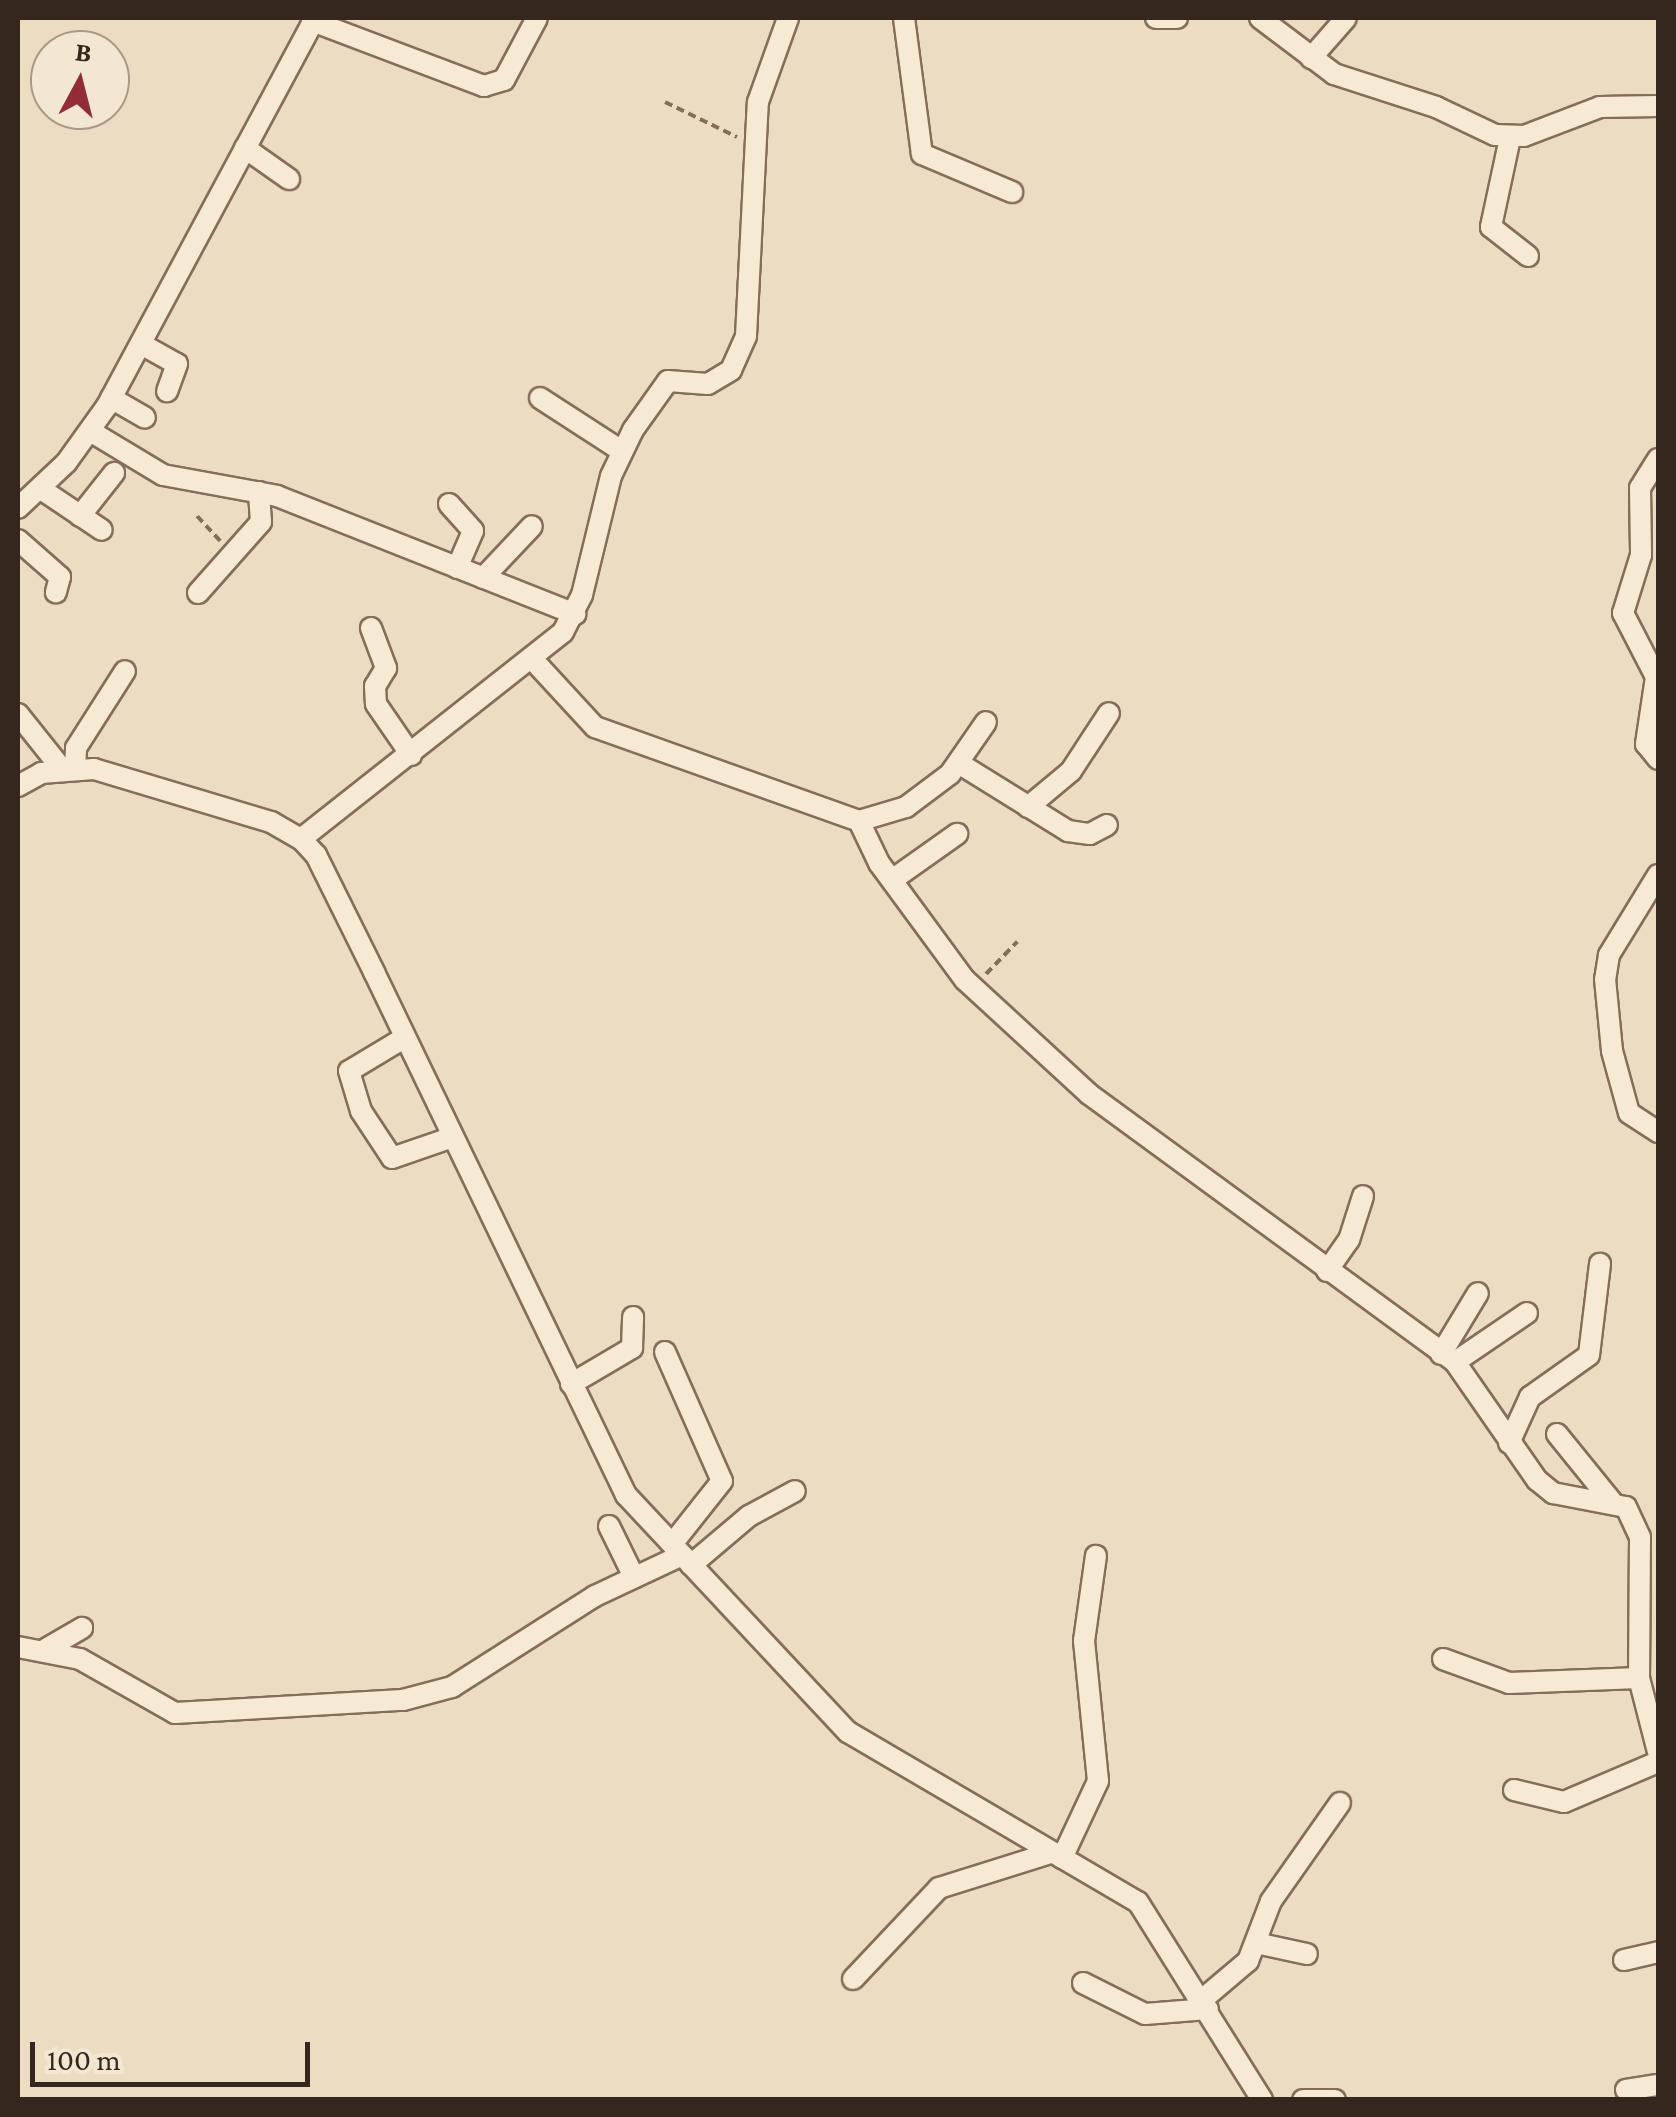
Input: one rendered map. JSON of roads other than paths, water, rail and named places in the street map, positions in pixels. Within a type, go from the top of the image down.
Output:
[{"type":"street","points":[[18,508],[41,489],[90,432],[111,398],[314,19],[484,86],[504,80],[537,18]]},
{"type":"street","points":[[301,839],[534,661],[575,614],[620,450],[668,382],[720,379],[744,348],[761,86],[788,18]]},
{"type":"street","points":[[904,18],[922,154],[1012,192]]},
{"type":"street","points":[[1156,18],[1177,18]]},
{"type":"street","points":[[1260,18],[1344,79],[1510,138],[1600,107],[1653,106],[1658,126]]},
{"type":"street","points":[[1311,58],[1346,18]]},
{"type":"street","points":[[1510,138],[1491,227],[1528,256]]},
{"type":"street","points":[[245,148],[289,179]]},
{"type":"street","points":[[140,344],[177,364],[167,391]]},
{"type":"street","points":[[111,398],[145,418]]},
{"type":"street","points":[[540,398],[620,450]]},
{"type":"street","points":[[90,432],[179,480],[259,492],[575,614]]},
{"type":"street","points":[[1658,460],[1640,488],[1641,555],[1623,613],[1656,677],[1646,744],[1658,759]]},
{"type":"street","points":[[80,516],[114,473]]},
{"type":"street","points":[[41,489],[102,530]]},
{"type":"street","points":[[198,593],[261,522],[259,492]]},
{"type":"street","points":[[448,504],[474,531],[456,568]]},
{"type":"street","points":[[484,578],[532,526]]},
{"type":"street","points":[[18,540],[60,578],[56,592]]},
{"type":"street","points":[[371,628],[386,668],[375,686],[376,704],[411,754]]},
{"type":"street","points":[[534,661],[594,727],[859,820],[906,808],[960,764],[986,722]]},
{"type":"street","points":[[69,768],[76,748],[125,671]]},
{"type":"street","points":[[1028,806],[1070,771],[1109,713]]},
{"type":"street","points":[[18,714],[69,768],[271,822],[301,839],[316,855],[614,1476],[682,1555],[848,1732],[1138,1902],[1262,2100]]},
{"type":"street","points":[[960,764],[1080,835],[1107,825]]},
{"type":"street","points":[[18,786],[69,768]]},
{"type":"street","points":[[859,820],[892,880],[969,984],[1101,1104],[1448,1358],[1509,1443],[1554,1493],[1612,1502]]},
{"type":"street","points":[[892,880],[957,834]]},
{"type":"street","points":[[1658,875],[1609,955],[1605,979],[1612,1051],[1629,1113],[1658,1132]]},
{"type":"street","points":[[404,1038],[349,1072],[361,1110],[392,1158],[450,1138]]},
{"type":"street","points":[[1326,1271],[1348,1240],[1362,1196]]},
{"type":"street","points":[[1509,1443],[1530,1397],[1589,1355],[1600,1264]]},
{"type":"street","points":[[1448,1358],[1478,1294]]},
{"type":"street","points":[[1448,1358],[1528,1313]]},
{"type":"street","points":[[570,1384],[632,1348],[633,1318]]},
{"type":"street","points":[[665,1352],[722,1481],[682,1555]]},
{"type":"street","points":[[1557,1434],[1612,1502],[1636,1520],[1651,1602],[1639,1678],[1657,1745]]},
{"type":"street","points":[[18,1647],[46,1648],[80,1659],[175,1713],[403,1700],[452,1688],[634,1577],[682,1555],[795,1490]]},
{"type":"street","points":[[609,1526],[634,1577]]},
{"type":"street","points":[[853,1979],[939,1888],[1056,1856],[1098,1781],[1084,1641],[1096,1556]]},
{"type":"street","points":[[46,1648],[82,1628]]},
{"type":"street","points":[[1443,1660],[1509,1683],[1639,1678]]},
{"type":"street","points":[[1514,1790],[1564,1802],[1658,1762]]},
{"type":"street","points":[[1082,1983],[1145,2014],[1205,2004],[1248,1960],[1271,1901],[1340,1803]]},
{"type":"street","points":[[1256,1943],[1307,1954]]},
{"type":"street","points":[[1624,1960],[1658,1952]]},
{"type":"street","points":[[1626,2090],[1658,2085]]},
{"type":"street","points":[[1304,2100],[1335,2100]]}]
